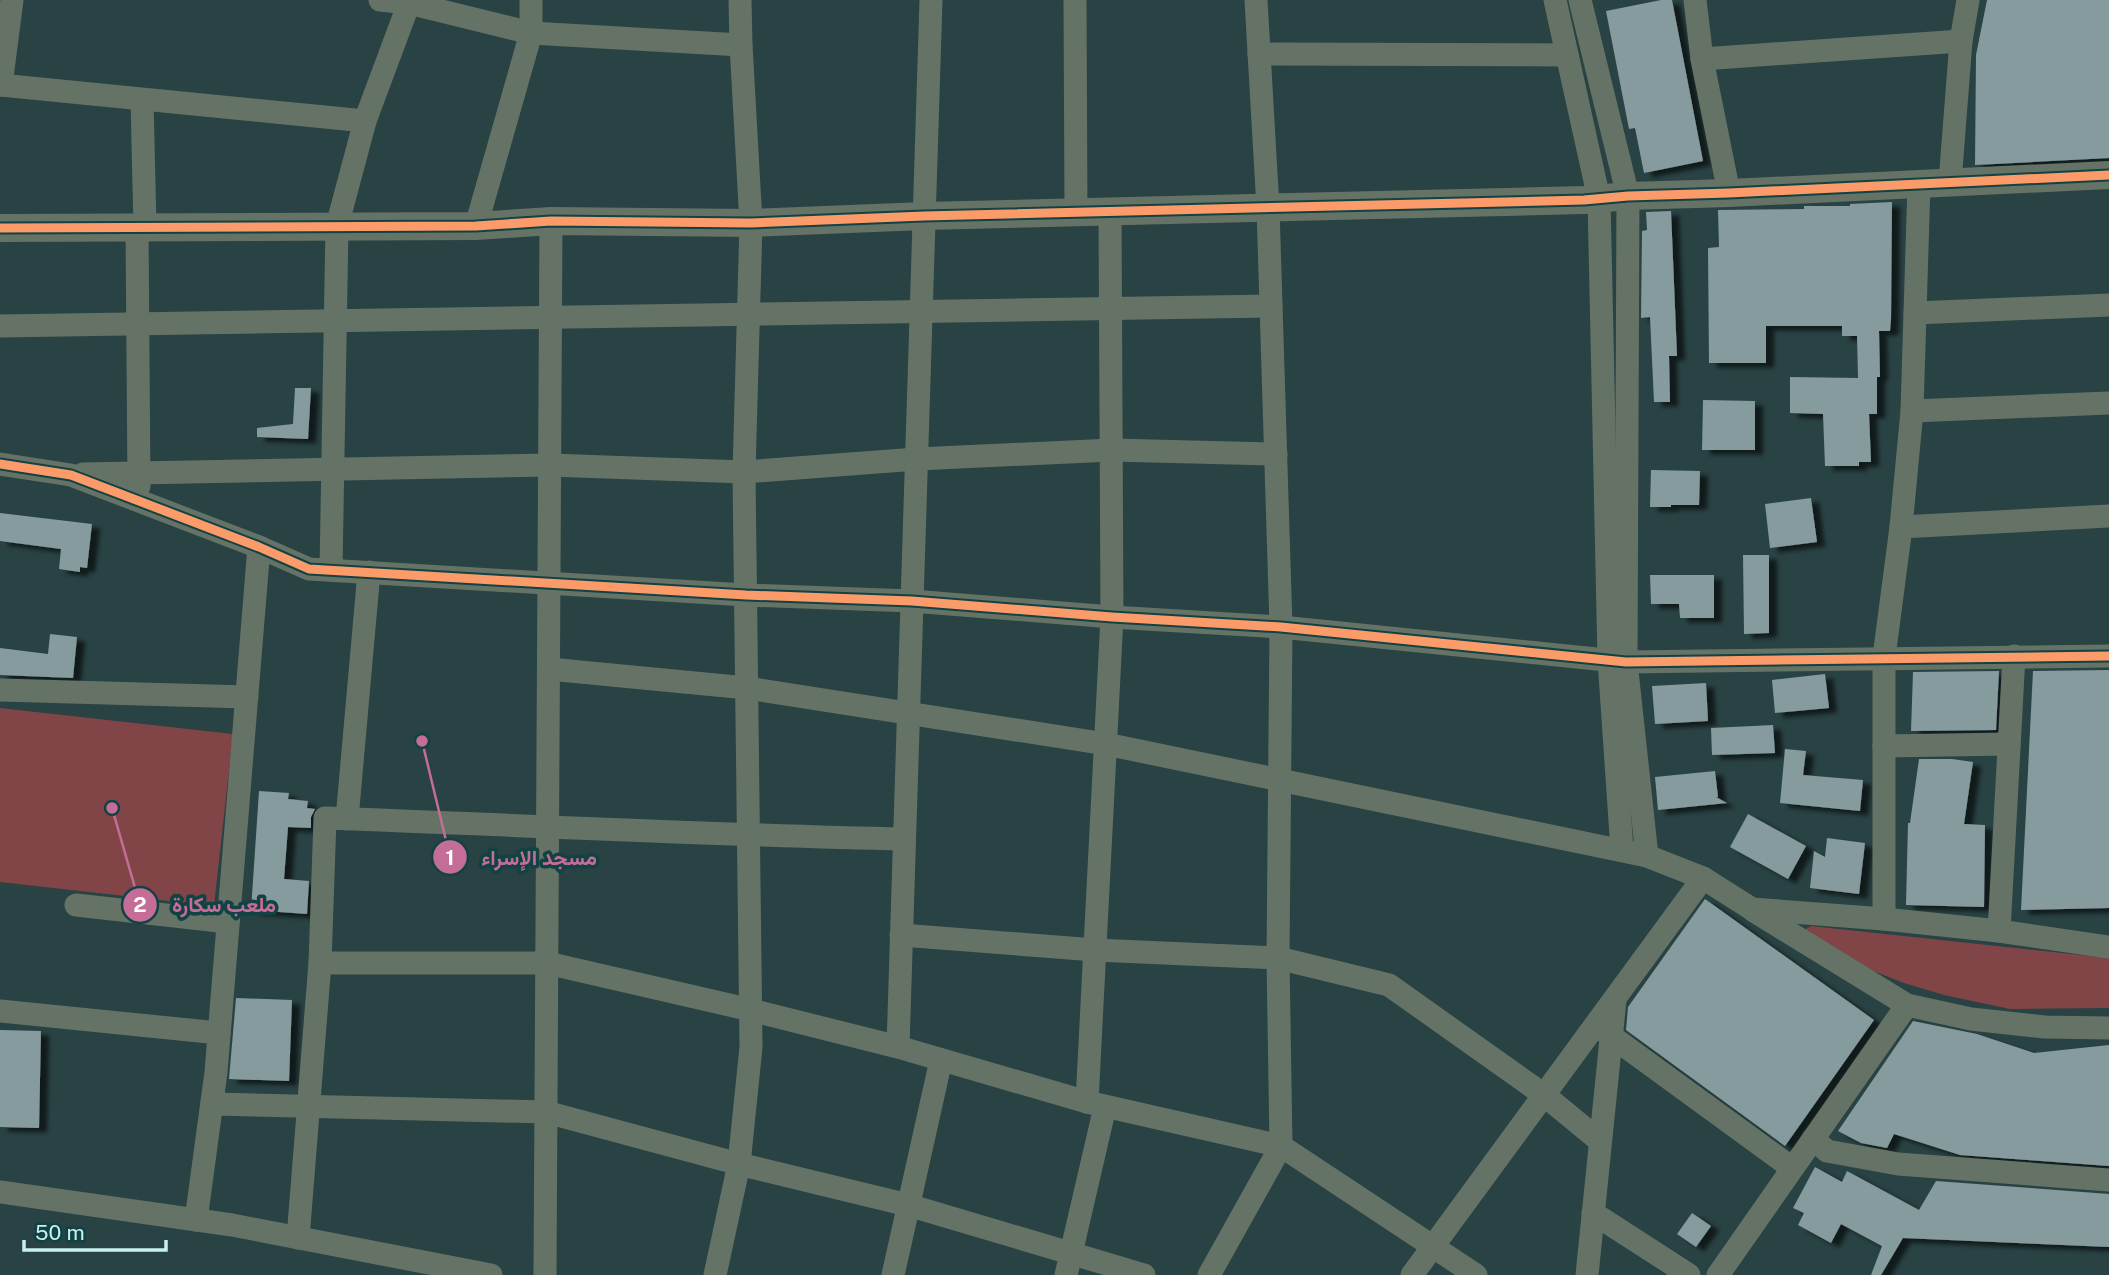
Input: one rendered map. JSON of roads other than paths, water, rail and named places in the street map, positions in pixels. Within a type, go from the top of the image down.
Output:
[{"type":"street","points":[[12,0],[0,85],[365,121]]},
{"type":"street","points":[[380,0],[409,3],[531,33],[741,45]]},
{"type":"street","points":[[476,226],[531,33],[531,0]]},
{"type":"street","points":[[715,1275],[739,1164],[751,1047],[744,472],[751,223],[740,0]]},
{"type":"street","points":[[898,1047],[931,0]]},
{"type":"street","points":[[1075,0],[1076,212]]},
{"type":"street","points":[[1209,1275],[1281,1146],[1278,958],[1281,627],[1268,208],[1256,0]]},
{"type":"street","points":[[1555,0],[1599,199],[1622,850]]},
{"type":"street","points":[[1580,0],[1628,195],[1617,661],[1647,856]]},
{"type":"street","points":[[1695,0],[1702,59],[1730,193]]},
{"type":"street","points":[[1950,182],[1961,41],[1968,0]]},
{"type":"street","points":[[331,570],[337,226],[365,121],[409,3]]},
{"type":"street","points":[[1702,59],[1961,41]]},
{"type":"street","points":[[1259,54],[1567,55]]},
{"type":"street","points":[[139,501],[138,324],[142,100]]},
{"type":"street","points":[[0,228],[476,226],[551,222],[751,223],[924,216],[1599,199],[1628,195],[1730,193],[2109,175]]},
{"type":"street","points":[[1884,919],[1884,657],[1901,527],[1912,411],[1919,184]]},
{"type":"street","points":[[1068,1264],[1096,1105],[1095,950],[1112,617],[1110,211]]},
{"type":"street","points":[[545,1275],[551,222]]},
{"type":"street","points":[[1914,313],[2109,305]]},
{"type":"street","points":[[0,326],[1271,306]]},
{"type":"street","points":[[1912,411],[2109,403]]},
{"type":"street","points":[[0,464],[71,475],[550,465],[744,472],[916,459],[1112,450],[1276,454]]},
{"type":"street","points":[[71,475],[309,569],[746,595],[912,601],[1281,627],[1617,661],[2109,656]]},
{"type":"street","points":[[1901,527],[2109,516]]},
{"type":"street","points":[[196,1220],[219,1033],[259,547]]},
{"type":"street","points":[[346,819],[369,572]]},
{"type":"street","points":[[1999,931],[2014,656]]},
{"type":"street","points":[[549,669],[747,688],[1106,744],[1622,850],[1647,856],[1703,878],[1907,1005],[1971,1019],[2045,1027],[2109,1028]]},
{"type":"street","points":[[0,690],[247,697]]},
{"type":"street","points":[[1884,746],[2009,744]]},
{"type":"street","points":[[298,1237],[320,963],[325,818],[748,836],[904,839]]},
{"type":"street","points":[[1587,1275],[1600,1141],[1603,1030],[1616,997],[1703,878]]},
{"type":"street","points":[[76,905],[229,922]]},
{"type":"street","points":[[1752,909],[1999,931],[2109,947]]},
{"type":"street","points":[[901,935],[1095,950],[1278,958],[1389,985],[1544,1096],[1600,1141]]},
{"type":"street","points":[[320,963],[547,963],[898,1047],[1096,1105],[1281,1146],[1476,1275]]},
{"type":"street","points":[[1718,1275],[1907,1005]]},
{"type":"street","points":[[0,1012],[219,1033]]},
{"type":"street","points":[[1412,1275],[1544,1096],[1603,1030]]},
{"type":"street","points":[[1603,1030],[1793,1168]]},
{"type":"street","points":[[893,1275],[941,1060]]},
{"type":"street","points":[[212,1104],[546,1112],[739,1164],[908,1205],[1068,1264],[1144,1275]]},
{"type":"street","points":[[1813,1139],[1827,1151],[1898,1164],[2109,1180]]},
{"type":"street","points":[[0,1192],[298,1237],[491,1275]]},
{"type":"street","points":[[1593,1213],[1689,1275]]},
{"type":"place","name":"مسجد الإسراء","points":[[422,741]]},
{"type":"place","name":"ملعب سكارة","points":[[112,808]]}]
